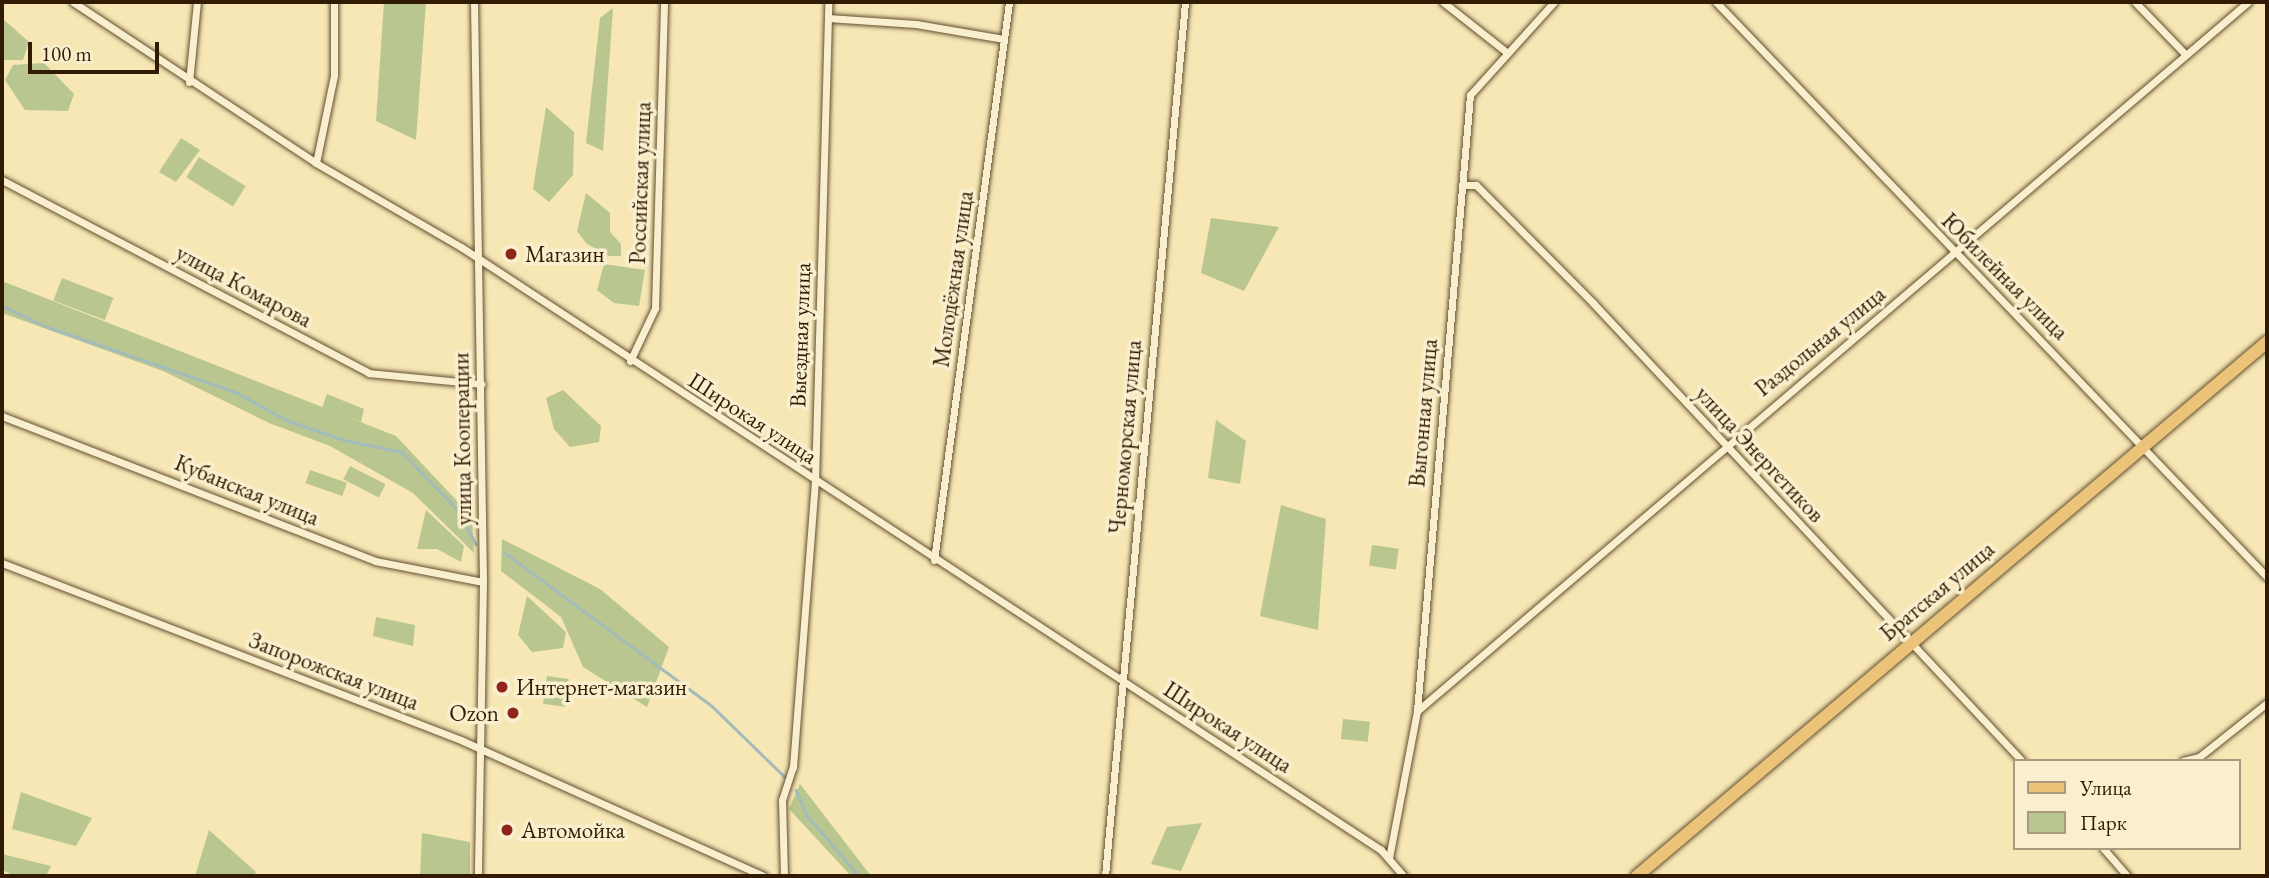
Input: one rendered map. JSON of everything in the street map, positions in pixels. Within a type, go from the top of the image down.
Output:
[{"type":"main road","name":"Братская улица","points":[[1637,876],[2143,444],[2267,342]]},
{"type":"street","name":"Широкая улица","points":[[73,2],[189,82],[316,163],[479,259],[630,361],[1122,680],[1389,858],[1400,874]]},
{"type":"street","points":[[189,82],[197,2]]},
{"type":"street","points":[[316,163],[334,75],[334,2]]},
{"type":"street","name":"улица Кооперации","points":[[474,2],[483,582],[478,876]]},
{"type":"street","name":"Российская улица","points":[[630,361],[655,308],[664,2]]},
{"type":"street","name":"Выездная улица","points":[[784,876],[782,800],[793,767],[815,482],[828,2]]},
{"type":"street","name":"Молодёжная улица","points":[[934,560],[1009,2]]},
{"type":"street","name":"Черноморская улица","points":[[1105,876],[1185,2]]},
{"type":"street","points":[[1443,2],[1505,51]]},
{"type":"street","name":"Выгонная улица","points":[[1389,858],[1418,711],[1470,95],[1505,51],[1554,2]]},
{"type":"street","name":"Юбилейная улица","points":[[1716,2],[1955,255],[2143,444],[2267,577]]},
{"type":"street","points":[[2135,2],[2185,54]]},
{"type":"street","name":"Раздольная улица","points":[[1418,711],[1724,445],[1955,255],[2248,2]]},
{"type":"street","points":[[828,18],[916,24],[1004,39]]},
{"type":"street","name":"улица Комарова","points":[[2,180],[369,373],[481,384]]},
{"type":"street","name":"улица Энергетиков","points":[[1462,185],[1476,186],[1594,303],[2020,759]]},
{"type":"street","name":"Кубанская улица","points":[[2,415],[375,561],[483,582]]},
{"type":"street","name":"Запорожская улица","points":[[2,563],[480,752],[764,876]]},
{"type":"street","points":[[2191,759],[2199,757],[2267,703]]},
{"type":"street","points":[[2105,850],[2127,876]]},
{"type":"green space","points":[[384,2],[426,2],[416,140],[376,121]]},
{"type":"green space","points":[[613,8],[603,151],[586,143],[600,18]]},
{"type":"green space","points":[[2,18],[29,42],[23,60],[2,60]]},
{"type":"green space","points":[[44,63],[74,94],[68,111],[25,110],[5,80],[13,65]]},
{"type":"green space","points":[[546,107],[574,132],[573,175],[549,202],[533,189]]},
{"type":"green space","points":[[181,138],[200,150],[176,182],[159,172]]},
{"type":"green space","points":[[199,157],[246,186],[233,206],[186,177]]},
{"type":"green space","points":[[586,193],[610,213],[610,232],[621,244],[621,256],[609,256],[587,244],[577,231]]},
{"type":"green space","points":[[1211,218],[1279,227],[1244,291],[1201,273]]},
{"type":"green space","points":[[604,264],[645,270],[639,306],[614,303],[597,290]]},
{"type":"green space","points":[[62,278],[113,298],[105,320],[53,300]]},
{"type":"green space","points":[[2,281],[396,436],[472,517],[474,553],[413,493],[330,446],[269,423],[163,371],[2,313]]},
{"type":"green space","points":[[563,390],[601,426],[599,442],[570,447],[554,429],[546,398]]},
{"type":"green space","points":[[327,394],[364,409],[361,422],[322,408]]},
{"type":"green space","points":[[1216,420],[1246,441],[1240,484],[1208,478]]},
{"type":"green space","points":[[350,466],[386,484],[379,498],[343,479]]},
{"type":"green space","points":[[310,470],[347,483],[342,496],[305,483]]},
{"type":"green space","points":[[1281,505],[1326,519],[1318,630],[1260,616]]},
{"type":"green space","points":[[426,510],[464,546],[461,562],[437,549],[417,549]]},
{"type":"green space","points":[[502,539],[600,589],[669,647],[647,707],[583,667],[561,617],[501,571]]},
{"type":"green space","points":[[1372,545],[1399,549],[1396,570],[1369,566]]},
{"type":"green space","points":[[527,596],[566,632],[563,648],[532,652],[518,635]]},
{"type":"green space","points":[[376,617],[415,625],[413,646],[373,636]]},
{"type":"green space","points":[[547,676],[569,679],[565,707],[543,704]]},
{"type":"green space","points":[[1343,719],[1370,722],[1368,742],[1341,739]]},
{"type":"green space","points":[[800,784],[871,876],[851,876],[789,809]]},
{"type":"green space","points":[[21,792],[92,818],[76,846],[12,829]]},
{"type":"green space","points":[[1202,823],[1181,871],[1151,864],[1167,827]]},
{"type":"green space","points":[[209,830],[256,872],[254,876],[195,876]]},
{"type":"green space","points":[[422,833],[470,842],[470,876],[420,876]]},
{"type":"green space","points":[[2,854],[51,866],[46,876],[15,876],[2,870]]},
{"type":"waterway","points":[[2,306],[45,326],[236,392],[286,420],[344,440],[402,452],[459,511],[476,544]]},
{"type":"waterway","points":[[504,552],[712,706],[785,777]]},
{"type":"waterway","points":[[796,790],[807,815],[859,876]]},
{"type":"place","name":"Магазин","points":[[511,254]]},
{"type":"place","name":"Интернет-магазин","points":[[502,687]]},
{"type":"place","name":"Ozon","points":[[513,713]]},
{"type":"place","name":"Автомойка","points":[[507,830]]}]
